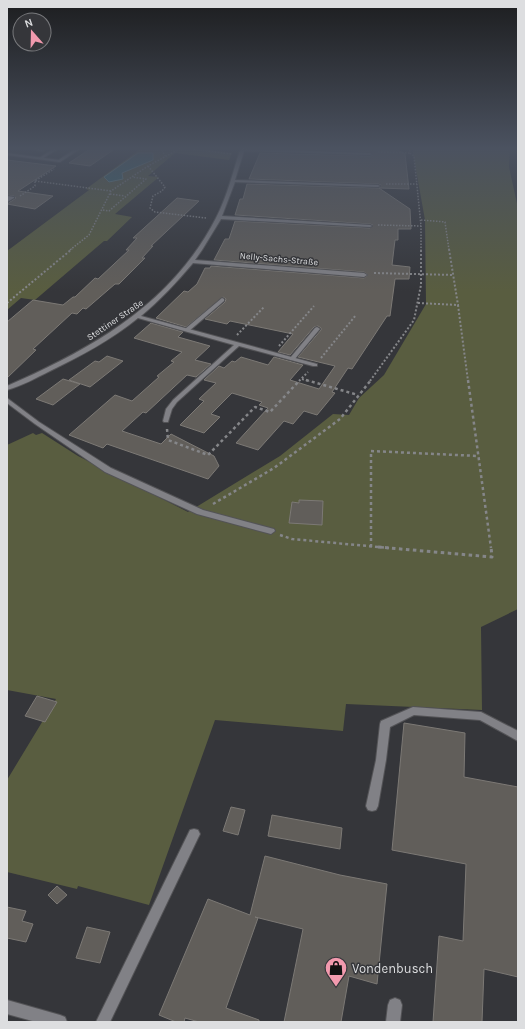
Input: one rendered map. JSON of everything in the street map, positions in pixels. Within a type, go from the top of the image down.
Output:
[{"type":"street","name":"Stettiner Straße","points":[[7,388],[78,355],[139,316],[163,295],[193,261],[218,218],[227,195]]},
{"type":"street","points":[[7,201],[10,197]]},
{"type":"street","points":[[218,218],[370,226]]},
{"type":"street","name":"Nelly-Sachs-Straße","points":[[193,261],[364,275]]},
{"type":"street","points":[[188,330],[222,300]]},
{"type":"street","points":[[139,316],[237,345],[292,358],[315,366]]},
{"type":"street","points":[[292,358],[316,329]]},
{"type":"street","points":[[166,421],[169,409],[175,401],[237,345]]},
{"type":"street","points":[[7,400],[37,423],[108,470],[200,512],[271,531]]},
{"type":"street","points":[[372,806],[381,760],[385,724],[413,711],[481,716],[518,736]]},
{"type":"street","points":[[103,1022],[194,834]]},
{"type":"street","points":[[393,1022],[394,1006]]},
{"type":"street","points":[[7,1007],[60,1022]]},
{"type":"path","points":[[10,197],[22,195]]},
{"type":"path","points":[[7,303],[89,235],[103,210],[109,195]]},
{"type":"path","points":[[117,195],[125,196]]},
{"type":"path","points":[[155,195],[151,199],[150,208],[155,212],[218,218]]},
{"type":"path","points":[[200,512],[274,468],[340,418],[377,372],[414,320],[421,285],[421,226],[418,195]]},
{"type":"path","points":[[103,210],[109,210],[125,196]]},
{"type":"path","points":[[271,531],[292,539],[371,547],[492,556],[458,305],[445,222],[420,220]]},
{"type":"path","points":[[370,226],[382,224],[421,226]]},
{"type":"path","points":[[364,275],[376,272],[453,275]]},
{"type":"path","points":[[418,303],[458,305]]},
{"type":"path","points":[[273,354],[314,306]]},
{"type":"path","points":[[230,342],[264,308]]},
{"type":"path","points":[[166,421],[168,440],[208,455],[255,407],[270,412],[301,378],[315,366],[356,315]]},
{"type":"path","points":[[301,378],[358,395]]},
{"type":"path","points":[[371,547],[371,451],[478,456]]},
{"type":"green space","points":[[82,195],[138,195],[115,214],[132,217],[107,241],[104,241],[35,300],[21,298],[7,310],[7,251]]},
{"type":"green space","points":[[421,195],[515,195],[518,208],[518,609],[481,627],[482,710],[346,704],[343,731],[215,720],[149,905],[78,886],[77,889],[7,872],[7,780],[56,699],[7,690],[7,445],[33,433],[36,435],[42,433],[78,456],[188,512],[280,456],[333,414],[349,415],[359,398],[384,375],[426,304],[425,220]]},
{"type":"building","points":[[7,195],[53,196],[35,209],[7,204],[16,198],[14,196]]},
{"type":"building","points":[[244,195],[389,195],[410,209],[411,229],[398,229],[398,240],[395,240],[392,265],[410,267],[409,279],[395,279],[390,316],[387,316],[352,369],[348,368],[332,392],[335,393],[317,415],[304,411],[293,424],[284,421],[258,450],[236,443],[268,408],[259,405],[262,402],[232,393],[211,414],[220,417],[204,433],[180,425],[204,401],[199,399],[216,383],[204,380],[219,366],[224,368],[232,361],[235,362],[241,357],[268,365],[274,357],[303,365],[290,380],[319,389],[335,366],[298,357],[321,330],[321,328],[318,326],[314,327],[290,355],[278,352],[293,334],[230,321],[227,324],[205,319],[225,302],[226,299],[223,297],[186,327],[156,318],[184,291],[188,292],[197,284],[205,268],[210,268],[211,266],[364,278],[368,275],[364,272],[214,260],[225,239],[229,239],[235,221],[370,228],[373,225],[235,215],[240,199],[243,199]]},
{"type":"building","points":[[177,198],[199,201],[151,246],[153,246],[142,258],[145,258],[119,284],[115,284],[86,309],[83,308],[77,314],[72,313],[33,349],[36,350],[7,378],[7,322],[33,300],[63,305],[75,297],[95,278],[98,279],[129,250],[126,250],[137,238],[133,238]]},
{"type":"building","points":[[151,323],[183,332],[178,337],[210,346],[195,360],[211,364],[196,377],[187,375],[146,413],[143,412],[122,431],[161,444],[171,434],[214,456],[219,466],[208,479],[107,444],[103,448],[69,435],[115,395],[132,401],[159,377],[157,376],[174,362],[171,361],[182,352],[134,338]]},
{"type":"building","points":[[107,356],[123,361],[90,387],[69,380],[95,361],[99,362]]},
{"type":"building","points":[[63,379],[80,384],[53,405],[36,399]]},
{"type":"building","points":[[299,500],[323,501],[322,525],[289,523],[292,502],[299,503]]},
{"type":"building","points":[[37,696],[57,702],[45,722],[25,716]]},
{"type":"building","points":[[404,723],[465,733],[464,777],[518,787],[518,977],[484,969],[482,1022],[433,1022],[439,936],[463,941],[466,864],[392,850]]},
{"type":"building","points":[[231,807],[245,810],[238,835],[223,831]]},
{"type":"building","points":[[272,815],[342,828],[340,849],[268,836]]},
{"type":"building","points":[[265,856],[340,875],[387,884],[377,984],[349,976],[341,1022],[284,1022],[303,929],[255,917],[258,918],[226,1008],[259,1020],[259,1022],[199,1022],[185,1018],[184,1022],[176,1022],[159,1015],[208,899],[250,915]]},
{"type":"building","points":[[57,886],[67,895],[57,904],[48,895]]},
{"type":"building","points":[[7,907],[26,911],[22,921],[33,924],[26,942],[7,938]]},
{"type":"building","points":[[87,927],[110,932],[100,963],[76,958]]},
{"type":"place","name":"Vondenbusch","points":[[336,988]]}]
